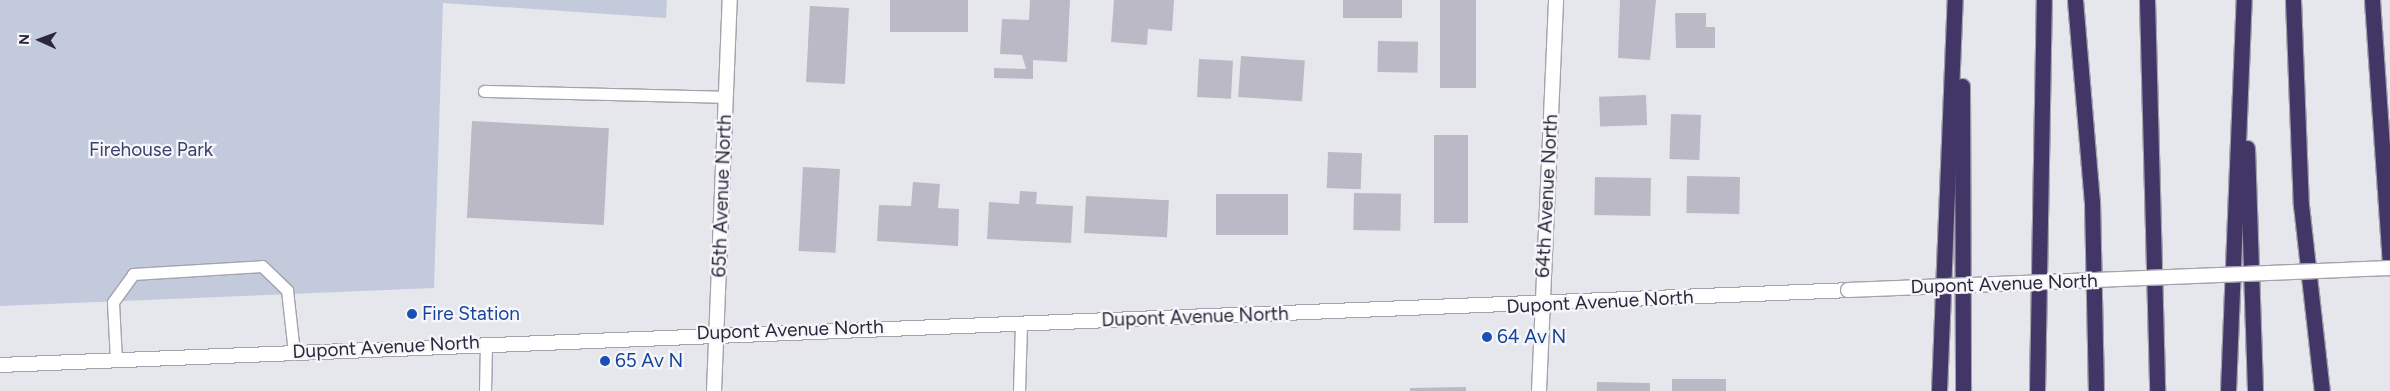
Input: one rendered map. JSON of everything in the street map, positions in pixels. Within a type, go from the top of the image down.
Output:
[{"type":"highway","points":[[1939,391],[1955,0]]},
{"type":"highway","points":[[1962,0],[1963,391]]},
{"type":"highway","points":[[2036,391],[2044,0]]},
{"type":"highway","points":[[2075,0],[2092,201],[2096,391]]},
{"type":"highway","points":[[2147,0],[2157,391]]},
{"type":"highway","points":[[2228,391],[2244,0]]},
{"type":"highway","points":[[2294,0],[2301,205],[2322,391]]},
{"type":"highway","points":[[2372,0],[2390,268]]},
{"type":"highway","points":[[2243,25],[2255,391]]},
{"type":"street","name":"65th Avenue North","points":[[714,391],[730,0]]},
{"type":"street","name":"64th Avenue North","points":[[1539,391],[1556,0]]},
{"type":"street","name":"Dupont Avenue North","points":[[0,365],[717,333],[1542,305],[1848,290],[2390,268]]},
{"type":"lane","points":[[484,91],[726,97]]},
{"type":"lane","points":[[116,360],[113,302],[133,274],[262,266],[287,290],[294,352]]},
{"type":"lane","points":[[1019,391],[1022,322]]},
{"type":"lane","points":[[485,391],[486,343]]},
{"type":"green space","name":"Firehouse Park","points":[[0,0],[667,0],[666,18],[443,3],[434,288],[0,306]]},
{"type":"building","points":[[890,0],[968,0],[968,32],[890,32]]},
{"type":"building","points":[[1030,0],[1070,0],[1067,62],[1033,60],[1033,79],[994,78],[994,68],[1026,69],[1022,55],[1000,54],[1002,19],[1029,20]]},
{"type":"building","points":[[1114,0],[1174,0],[1172,31],[1148,29],[1147,45],[1111,42]]},
{"type":"building","points":[[1343,0],[1402,0],[1402,18],[1343,18]]},
{"type":"building","points":[[1440,0],[1476,0],[1476,88],[1440,88]]},
{"type":"building","points":[[1620,0],[1656,0],[1650,60],[1618,58]]},
{"type":"building","points":[[810,6],[849,8],[845,84],[806,82]]},
{"type":"building","points":[[1675,13],[1706,13],[1706,27],[1715,27],[1715,48],[1676,48]]},
{"type":"building","points":[[1378,41],[1418,42],[1417,73],[1377,72]]},
{"type":"building","points":[[1241,56],[1305,60],[1302,101],[1238,97]]},
{"type":"building","points":[[1199,59],[1233,61],[1231,99],[1197,97]]},
{"type":"building","points":[[1646,95],[1647,125],[1600,127],[1599,97]]},
{"type":"building","points":[[1671,114],[1701,115],[1699,160],[1669,159]]},
{"type":"building","points":[[472,121],[609,128],[604,225],[467,218]]},
{"type":"building","points":[[1434,135],[1468,135],[1468,223],[1434,223]]},
{"type":"building","points":[[1328,152],[1362,153],[1361,189],[1327,188]]},
{"type":"building","points":[[803,167],[840,169],[836,253],[799,251]]},
{"type":"building","points":[[1687,176],[1740,177],[1739,214],[1686,213]]},
{"type":"building","points":[[1595,177],[1651,178],[1650,216],[1594,215]]},
{"type":"building","points":[[913,182],[940,184],[938,208],[959,209],[958,246],[877,241],[879,205],[911,206]]},
{"type":"building","points":[[1020,191],[1037,192],[1036,204],[1073,206],[1071,243],[987,239],[989,202],[1019,204]]},
{"type":"building","points":[[1354,193],[1401,194],[1400,231],[1353,230]]},
{"type":"building","points":[[1216,194],[1288,194],[1288,235],[1216,235]]},
{"type":"building","points":[[1086,196],[1169,200],[1167,237],[1084,233]]},
{"type":"building","points":[[1672,379],[1726,379],[1726,391],[1672,391]]},
{"type":"building","points":[[1597,382],[1650,383],[1650,391],[1597,391]]},
{"type":"building","points":[[1466,387],[1466,391],[1410,391],[1410,388]]},
{"type":"place","name":"Fire Station","points":[[412,314]]},
{"type":"place","name":"64 Av N","points":[[1487,337]]},
{"type":"place","name":"65 Av N","points":[[605,361]]}]
